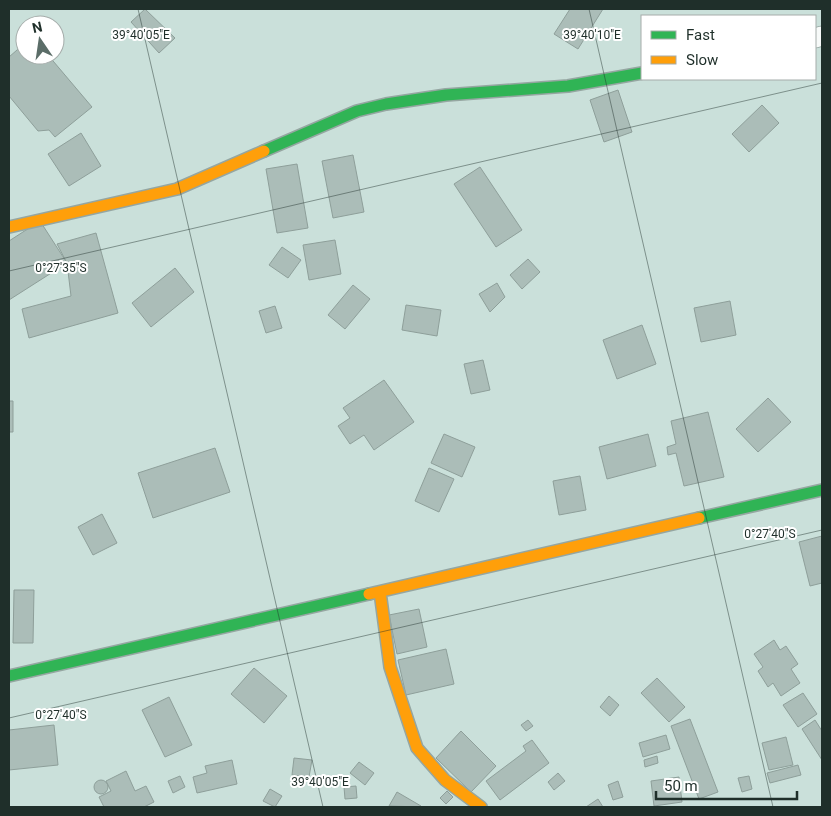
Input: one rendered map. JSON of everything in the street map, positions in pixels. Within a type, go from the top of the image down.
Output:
[{"type":"street","points":[[9,227],[177,189],[357,111],[383,104],[420,97],[597,82],[641,73]]},
{"type":"street","points":[[9,676],[237,622],[380,592],[822,490]]},
{"type":"street","points":[[380,592],[390,667],[417,748],[445,780],[481,807]]},
{"type":"building","points":[[145,9],[175,38],[159,53],[131,22]]},
{"type":"building","points":[[570,9],[603,9],[578,49],[554,34]]},
{"type":"building","points":[[15,52],[15,65],[56,65],[92,107],[55,137],[49,130],[38,131],[9,96],[9,57]]},
{"type":"building","points":[[618,90],[632,132],[604,142],[590,100]]},
{"type":"building","points":[[762,105],[779,123],[749,152],[732,134]]},
{"type":"building","points":[[81,133],[101,166],[69,186],[48,154]]},
{"type":"building","points":[[353,155],[364,212],[333,218],[322,161]]},
{"type":"building","points":[[297,164],[308,228],[277,233],[266,169]]},
{"type":"building","points":[[480,167],[522,230],[496,247],[454,184]]},
{"type":"building","points":[[40,221],[67,263],[9,300],[9,241]]},
{"type":"building","points":[[96,233],[118,313],[29,338],[22,309],[71,296],[67,263],[57,244]]},
{"type":"building","points":[[335,240],[341,274],[309,280],[303,245]]},
{"type":"building","points":[[282,247],[301,260],[288,278],[269,265]]},
{"type":"building","points":[[528,259],[540,272],[522,289],[510,275]]},
{"type":"building","points":[[175,268],[194,292],[151,327],[132,303]]},
{"type":"building","points":[[497,283],[505,297],[490,312],[479,294]]},
{"type":"building","points":[[353,285],[370,299],[345,329],[328,315]]},
{"type":"building","points":[[730,301],[736,335],[701,342],[694,308]]},
{"type":"building","points":[[406,305],[441,310],[437,336],[402,330]]},
{"type":"building","points":[[275,306],[282,328],[266,333],[259,311]]},
{"type":"building","points":[[642,325],[656,364],[617,379],[603,340]]},
{"type":"building","points":[[483,360],[490,390],[471,394],[464,364]]},
{"type":"building","points":[[384,380],[414,422],[374,450],[364,435],[350,444],[338,426],[350,418],[343,408]]},
{"type":"building","points":[[768,398],[791,422],[758,452],[736,429]]},
{"type":"building","points":[[9,401],[13,401],[13,432],[9,432]]},
{"type":"building","points":[[708,412],[724,477],[684,486],[676,453],[668,455],[667,447],[676,444],[671,421]]},
{"type":"building","points":[[444,434],[475,447],[462,477],[431,463]]},
{"type":"building","points":[[648,434],[656,466],[607,479],[599,447]]},
{"type":"building","points":[[215,448],[230,492],[153,518],[138,473]]},
{"type":"building","points":[[429,468],[454,479],[439,512],[415,501]]},
{"type":"building","points":[[580,476],[586,510],[559,515],[553,481]]},
{"type":"building","points":[[102,514],[117,543],[93,555],[78,527]]},
{"type":"building","points":[[822,536],[822,583],[810,586],[799,542]]},
{"type":"building","points":[[14,590],[34,590],[33,643],[13,643]]},
{"type":"building","points":[[419,609],[427,647],[397,654],[389,615]]},
{"type":"building","points":[[774,640],[780,650],[786,646],[798,664],[791,669],[800,683],[781,696],[773,683],[768,687],[758,671],[763,667],[754,654]]},
{"type":"building","points":[[446,649],[454,684],[406,695],[398,660]]},
{"type":"building","points":[[254,668],[287,696],[264,723],[231,694]]},
{"type":"building","points":[[657,678],[685,707],[669,722],[641,693]]},
{"type":"building","points":[[803,693],[817,714],[798,727],[783,705]]},
{"type":"building","points":[[609,696],[619,705],[610,716],[600,707]]},
{"type":"building","points":[[169,697],[192,745],[165,757],[142,710]]},
{"type":"building","points":[[690,719],[718,792],[699,799],[671,726]]},
{"type":"building","points":[[528,720],[533,726],[526,731],[521,725]]},
{"type":"building","points":[[815,720],[822,731],[822,760],[802,729]]},
{"type":"building","points":[[54,725],[58,765],[9,770],[9,730]]},
{"type":"building","points":[[461,731],[496,766],[471,792],[436,758]]},
{"type":"building","points":[[666,735],[670,749],[643,757],[639,743]]},
{"type":"building","points":[[786,737],[793,765],[769,770],[762,743]]},
{"type":"building","points":[[532,740],[549,763],[500,800],[486,781],[526,751],[523,746]]},
{"type":"building","points":[[657,756],[658,763],[645,767],[644,760]]},
{"type":"building","points":[[294,758],[312,760],[309,777],[292,775]]},
{"type":"building","points":[[232,760],[237,784],[197,793],[193,777],[207,773],[205,766]]},
{"type":"building","points":[[359,762],[374,773],[365,785],[350,773]]},
{"type":"building","points":[[798,765],[801,775],[770,783],[767,773]]},
{"type":"building","points":[[126,771],[135,791],[146,786],[154,802],[144,807],[104,807],[99,797],[111,791],[106,781]]},
{"type":"building","points":[[558,773],[565,781],[554,790],[548,782]]},
{"type":"building","points":[[180,776],[185,787],[173,793],[168,781]]},
{"type":"building","points":[[749,776],[752,789],[742,792],[738,778]]},
{"type":"building","points":[[679,777],[682,802],[654,806],[651,781]]},
{"type":"building","points":[[101,780],[106,782],[108,787],[106,792],[101,794],[96,792],[94,787],[96,782]]},
{"type":"building","points":[[618,781],[623,797],[613,800],[608,785]]},
{"type":"building","points":[[356,786],[357,798],[345,799],[344,787]]},
{"type":"building","points":[[270,789],[282,796],[275,807],[263,801]]},
{"type":"building","points":[[447,791],[453,797],[446,804],[440,798]]},
{"type":"building","points":[[397,792],[421,806],[421,807],[389,806]]},
{"type":"building","points":[[598,799],[603,807],[586,807]]},
{"type":"traffic: fast","points":[[264,151],[357,111],[386,104],[446,95],[568,86],[641,73]]},
{"type":"traffic: fast","points":[[699,518],[822,490]]},
{"type":"traffic: fast","points":[[9,676],[369,594]]},
{"type":"traffic: slow","points":[[9,227],[177,189],[264,151]]},
{"type":"traffic: slow","points":[[369,594],[699,518]]},
{"type":"traffic: slow","points":[[380,592],[390,667],[417,748],[445,780],[481,807]]}]
